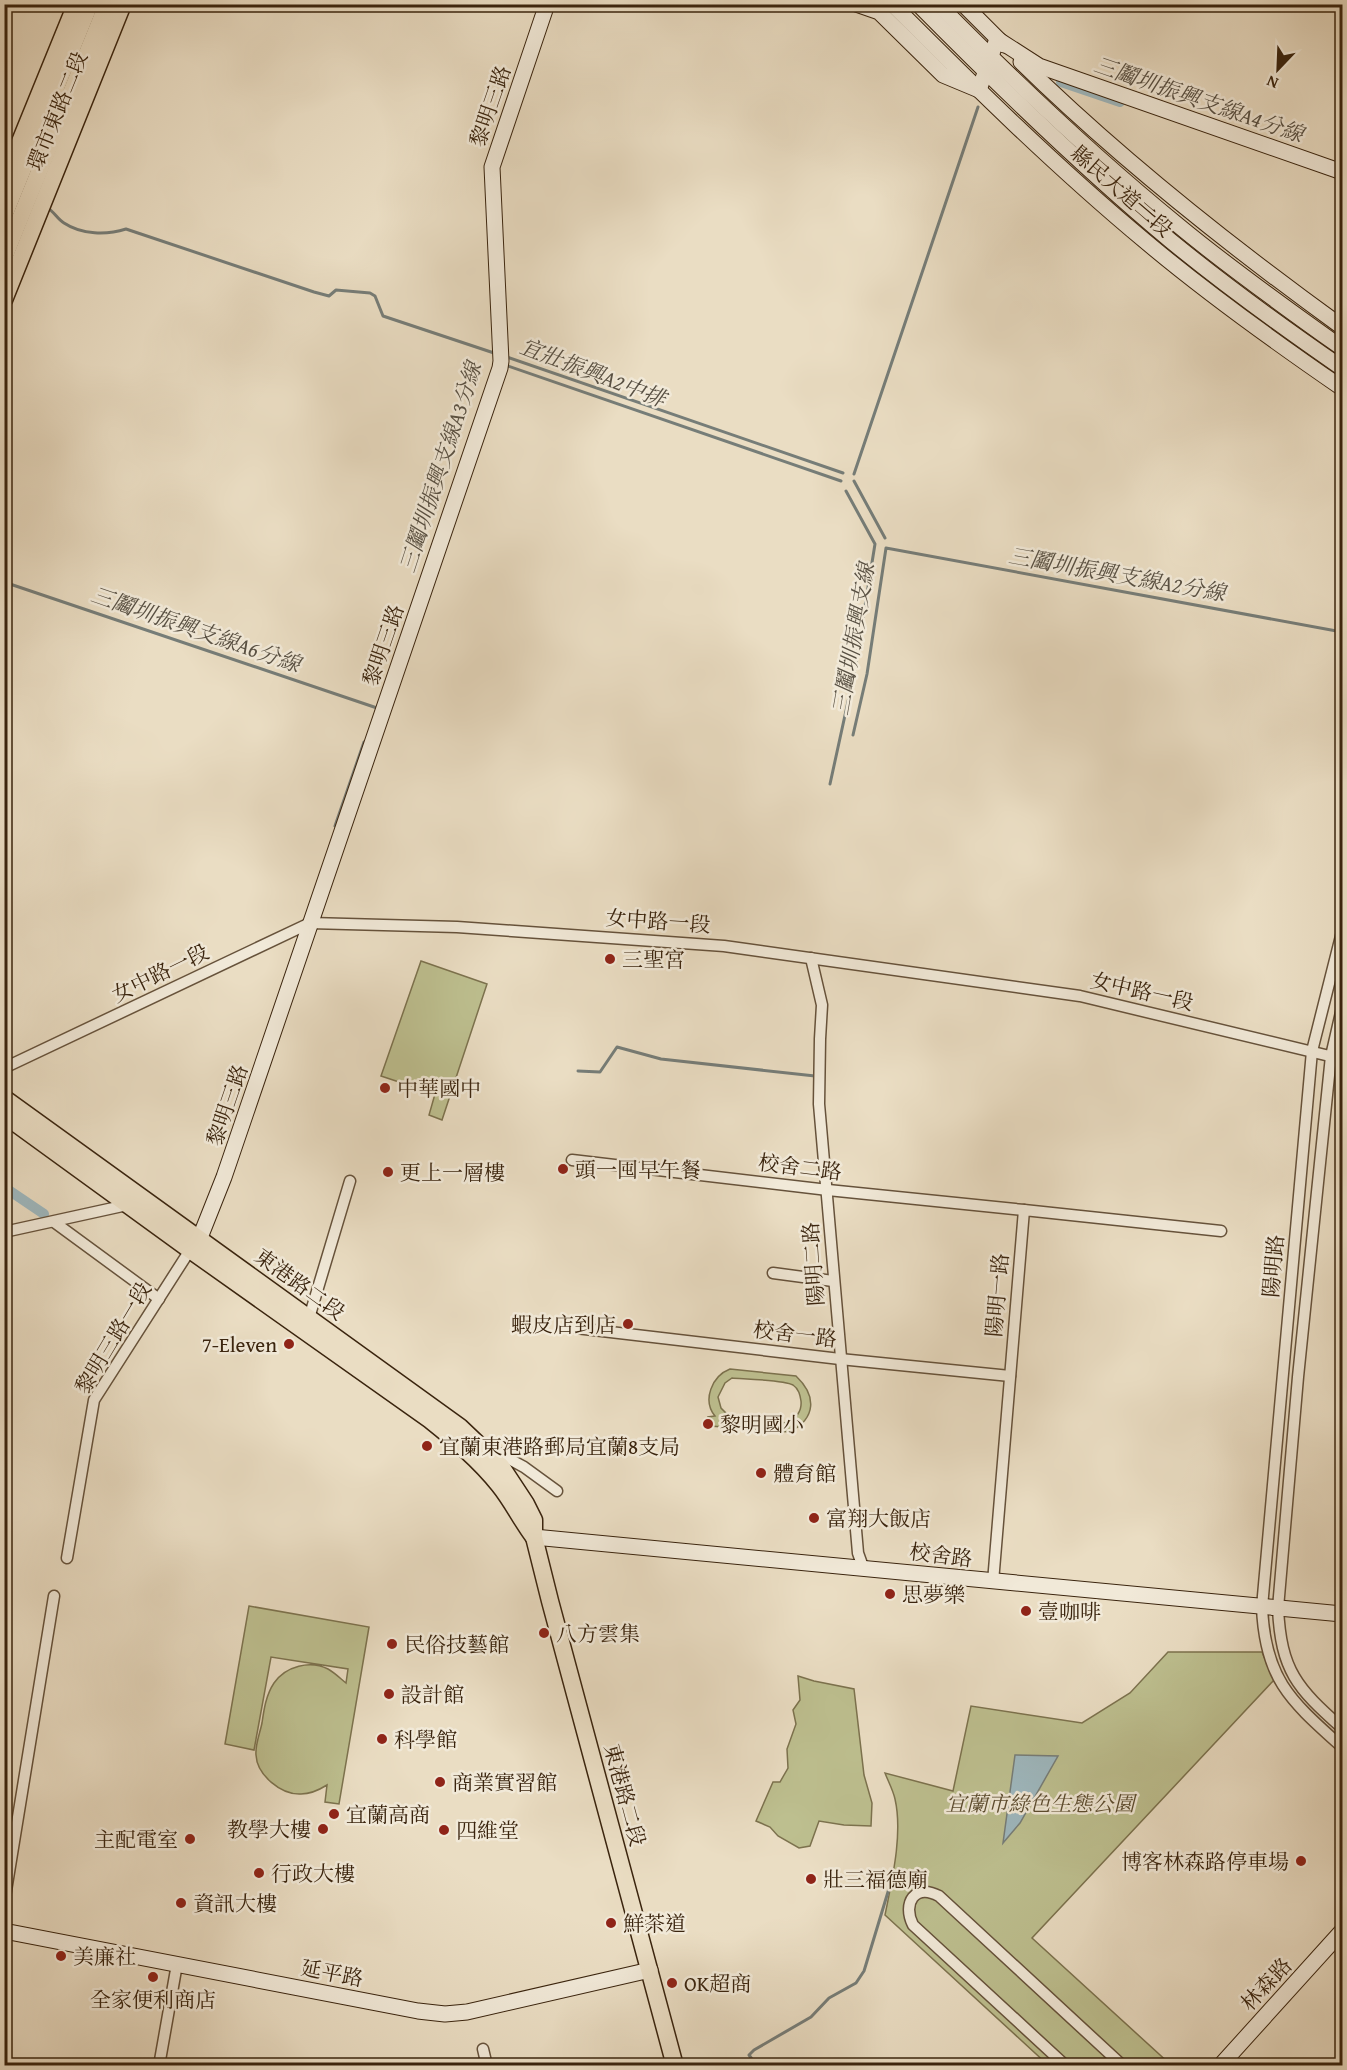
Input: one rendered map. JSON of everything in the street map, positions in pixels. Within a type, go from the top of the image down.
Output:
[{"type":"main road","name":"環市東路二段","points":[[4,181],[76,4]]},
{"type":"main road","name":"環市東路二段","points":[[4,216],[90,4]]},
{"type":"main road","name":"環市東路二段","points":[[4,258],[107,4]]},
{"type":"main road","name":"環市東路二段","points":[[4,300],[123,4]]},
{"type":"main road","name":"東港路二段","points":[[4,1098],[131,1199],[465,1447],[500,1485],[534,1537]]},
{"type":"main road","name":"東港路二段","points":[[4,1115],[131,1199]]},
{"type":"main road","name":"東港路二段","points":[[194,1245],[309,1318],[444,1415],[478,1442],[501,1466],[518,1489],[534,1520],[534,1537],[675,2066]]},
{"type":"street","name":"黎明三路","points":[[194,1245],[224,1177],[500,368],[492,167],[547,4]]},
{"type":"street","points":[[856,4],[884,7],[943,75],[979,90],[997,39],[1040,66],[1065,76],[1342,172]]},
{"type":"street","name":"縣民大道二段","points":[[918,4],[1179,226],[1289,311],[1342,348]]},
{"type":"street","name":"縣民大道二段","points":[[938,4],[988,64],[1129,206],[1283,327],[1342,368]]},
{"type":"street","name":"縣民大道二段","points":[[963,4],[1052,92],[1241,253],[1342,327]]},
{"type":"street","points":[[1052,92],[1050,85],[1052,79],[1058,75],[1065,76]]},
{"type":"street","name":"縣民大道二段","points":[[979,90],[1065,171],[1147,242],[1278,343],[1342,388]]},
{"type":"street","points":[[1278,343],[1283,327]]},
{"type":"street","name":"女中路一段","points":[[4,1068],[310,923],[457,927],[724,946],[1080,996],[1342,1059]]},
{"type":"street","name":"陽明路","points":[[1342,932],[1312,1052],[1262,1607],[1263,1630],[1268,1655],[1281,1684],[1306,1714],[1342,1747]]},
{"type":"street","name":"陽明二路","points":[[811,958],[822,1005],[819,1039],[819,1104],[858,1553],[863,1567]]},
{"type":"street","name":"陽明路","points":[[1342,1008],[1331,1056],[1299,1366],[1278,1608],[1280,1639],[1294,1678],[1315,1703],[1342,1728]]},
{"type":"street","name":"校舍二路","points":[[572,1160],[1024,1210]]},
{"type":"street","points":[[309,1318],[350,1181]]},
{"type":"street","points":[[4,1232],[54,1222],[131,1199]]},
{"type":"street","points":[[1024,1210],[1221,1231]]},
{"type":"street","name":"陽明一路","points":[[993,1582],[1024,1210]]},
{"type":"street","points":[[54,1222],[159,1299]]},
{"type":"street","name":"黎明三路一段","points":[[67,1558],[94,1400],[194,1245]]},
{"type":"street","points":[[773,1274],[833,1281]]},
{"type":"street","name":"校舍一路","points":[[576,1328],[1010,1376]]},
{"type":"street","points":[[478,1442],[524,1467],[557,1491]]},
{"type":"street","name":"校舍路","points":[[534,1537],[1342,1614]]},
{"type":"street","points":[[4,1903],[54,1596]]},
{"type":"street","points":[[1066,2066],[913,1924],[908,1911],[914,1896],[926,1891],[939,1896],[1123,2066]]},
{"type":"street","name":"延平路","points":[[4,1931],[418,2011],[445,2014],[467,2012],[650,1970]]},
{"type":"street","name":"林森路","points":[[1220,2066],[1342,1931]]},
{"type":"street","points":[[159,2066],[177,1964]]},
{"type":"street","points":[[483,2049],[487,2066]]},
{"type":"green space","points":[[421,961],[487,984],[442,1120],[429,1115],[435,1094],[381,1076]]},
{"type":"green space","points":[[730,1369],[796,1376],[808,1391],[811,1406],[809,1413],[799,1426],[790,1432],[710,1426],[708,1417],[715,1416],[711,1410],[709,1396],[714,1383]],"holes":[[[732,1378],[793,1385],[798,1390],[801,1405],[796,1417],[787,1423],[729,1416],[721,1408],[718,1397],[725,1383]]]},
{"type":"green space","points":[[249,1606],[369,1627],[339,1804],[325,1802],[327,1785],[301,1794],[278,1787],[261,1770],[257,1762],[256,1751],[267,1697],[279,1677],[299,1666],[314,1665],[328,1669],[346,1683],[348,1669],[271,1657],[254,1750],[225,1744]]},
{"type":"green space","name":"宜蘭市綠色生態公園","points":[[1168,1652],[1262,1652],[1274,1680],[1032,1938],[1171,2065],[1048,2065],[885,1915],[896,1857],[898,1827],[895,1799],[885,1773],[953,1791],[971,1706],[1082,1723],[1130,1693]]},
{"type":"green space","points":[[798,1676],[854,1689],[864,1775],[872,1803],[871,1826],[819,1821],[810,1846],[799,1848],[778,1836],[770,1827],[756,1821],[773,1782],[780,1782],[788,1768],[787,1749],[796,1724],[793,1710],[800,1700]]},
{"type":"water","points":[[1015,1755],[1058,1756],[1020,1823],[1003,1843]]},
{"type":"waterway","name":"宜壯振興A2中排","points":[[1061,82],[1120,102]]},
{"type":"waterway","points":[[854,474],[978,107]]},
{"type":"waterway","points":[[46,207],[62,221],[79,230],[103,233],[126,229],[329,296],[336,290],[370,293],[375,296],[383,316],[494,353]]},
{"type":"waterway","name":"三鬮圳振興支線A2分線","points":[[507,357],[843,473]]},
{"type":"waterway","name":"宜壯振興A2中排","points":[[505,365],[841,481]]},
{"type":"waterway","name":"三鬮圳振興支線A2分線","points":[[854,481],[885,538]]},
{"type":"waterway","points":[[830,784],[854,674],[875,544],[846,491]]},
{"type":"waterway","name":"三鬮圳振興支線A2分線","points":[[853,735],[867,674],[886,548],[1342,632]]},
{"type":"waterway","name":"三鬮圳振興支線A6分線","points":[[4,582],[377,708]]},
{"type":"waterway","name":"三鬮圳振興支線A3分線","points":[[337,827],[335,826],[364,742]]},
{"type":"waterway","name":"三鬮圳振興支線A3分線","points":[[578,1071],[600,1072],[617,1047],[661,1059],[815,1076]]},
{"type":"waterway","points":[[4,1187],[44,1214]]},
{"type":"waterway","name":"三鬮圳振興支線","points":[[757,2066],[749,2055],[754,2050],[811,2017],[829,1998],[856,1983],[864,1971],[891,1882]]},
{"type":"place","name":"三聖宮","points":[[610,959]]},
{"type":"place","name":"中華國中","points":[[385,1088]]},
{"type":"place","name":"頭一囤早午餐","points":[[563,1169]]},
{"type":"place","name":"更上一層樓","points":[[388,1172]]},
{"type":"place","name":"蝦皮店到店","points":[[628,1324]]},
{"type":"place","name":"7-Eleven","points":[[289,1344]]},
{"type":"place","name":"黎明國小","points":[[708,1424]]},
{"type":"place","name":"宜蘭東港路郵局宜蘭8支局","points":[[427,1446]]},
{"type":"place","name":"體育館","points":[[761,1473]]},
{"type":"place","name":"富翔大飯店","points":[[814,1518]]},
{"type":"place","name":"思夢樂","points":[[890,1594]]},
{"type":"place","name":"壹咖啡","points":[[1026,1611]]},
{"type":"place","name":"八方雲集","points":[[544,1633]]},
{"type":"place","name":"民俗技藝館","points":[[392,1644]]},
{"type":"place","name":"設計館","points":[[389,1694]]},
{"type":"place","name":"科學館","points":[[382,1739]]},
{"type":"place","name":"商業實習館","points":[[440,1782]]},
{"type":"place","name":"宜蘭高商","points":[[334,1814]]},
{"type":"place","name":"教學大樓","points":[[323,1829]]},
{"type":"place","name":"四維堂","points":[[444,1830]]},
{"type":"place","name":"主配電室","points":[[190,1839]]},
{"type":"place","name":"博客林森路停車場","points":[[1301,1861]]},
{"type":"place","name":"行政大樓","points":[[259,1873]]},
{"type":"place","name":"壯三福德廟","points":[[811,1879]]},
{"type":"place","name":"資訊大樓","points":[[181,1903]]},
{"type":"place","name":"鮮茶道","points":[[611,1923]]},
{"type":"place","name":"美廉社","points":[[61,1956]]},
{"type":"place","name":"全家便利商店","points":[[153,1977]]},
{"type":"place","name":"OK超商","points":[[672,1983]]},
{"type":"water label","name":"三鬮圳振興支線A4分線","points":[[1199,99]]}]
